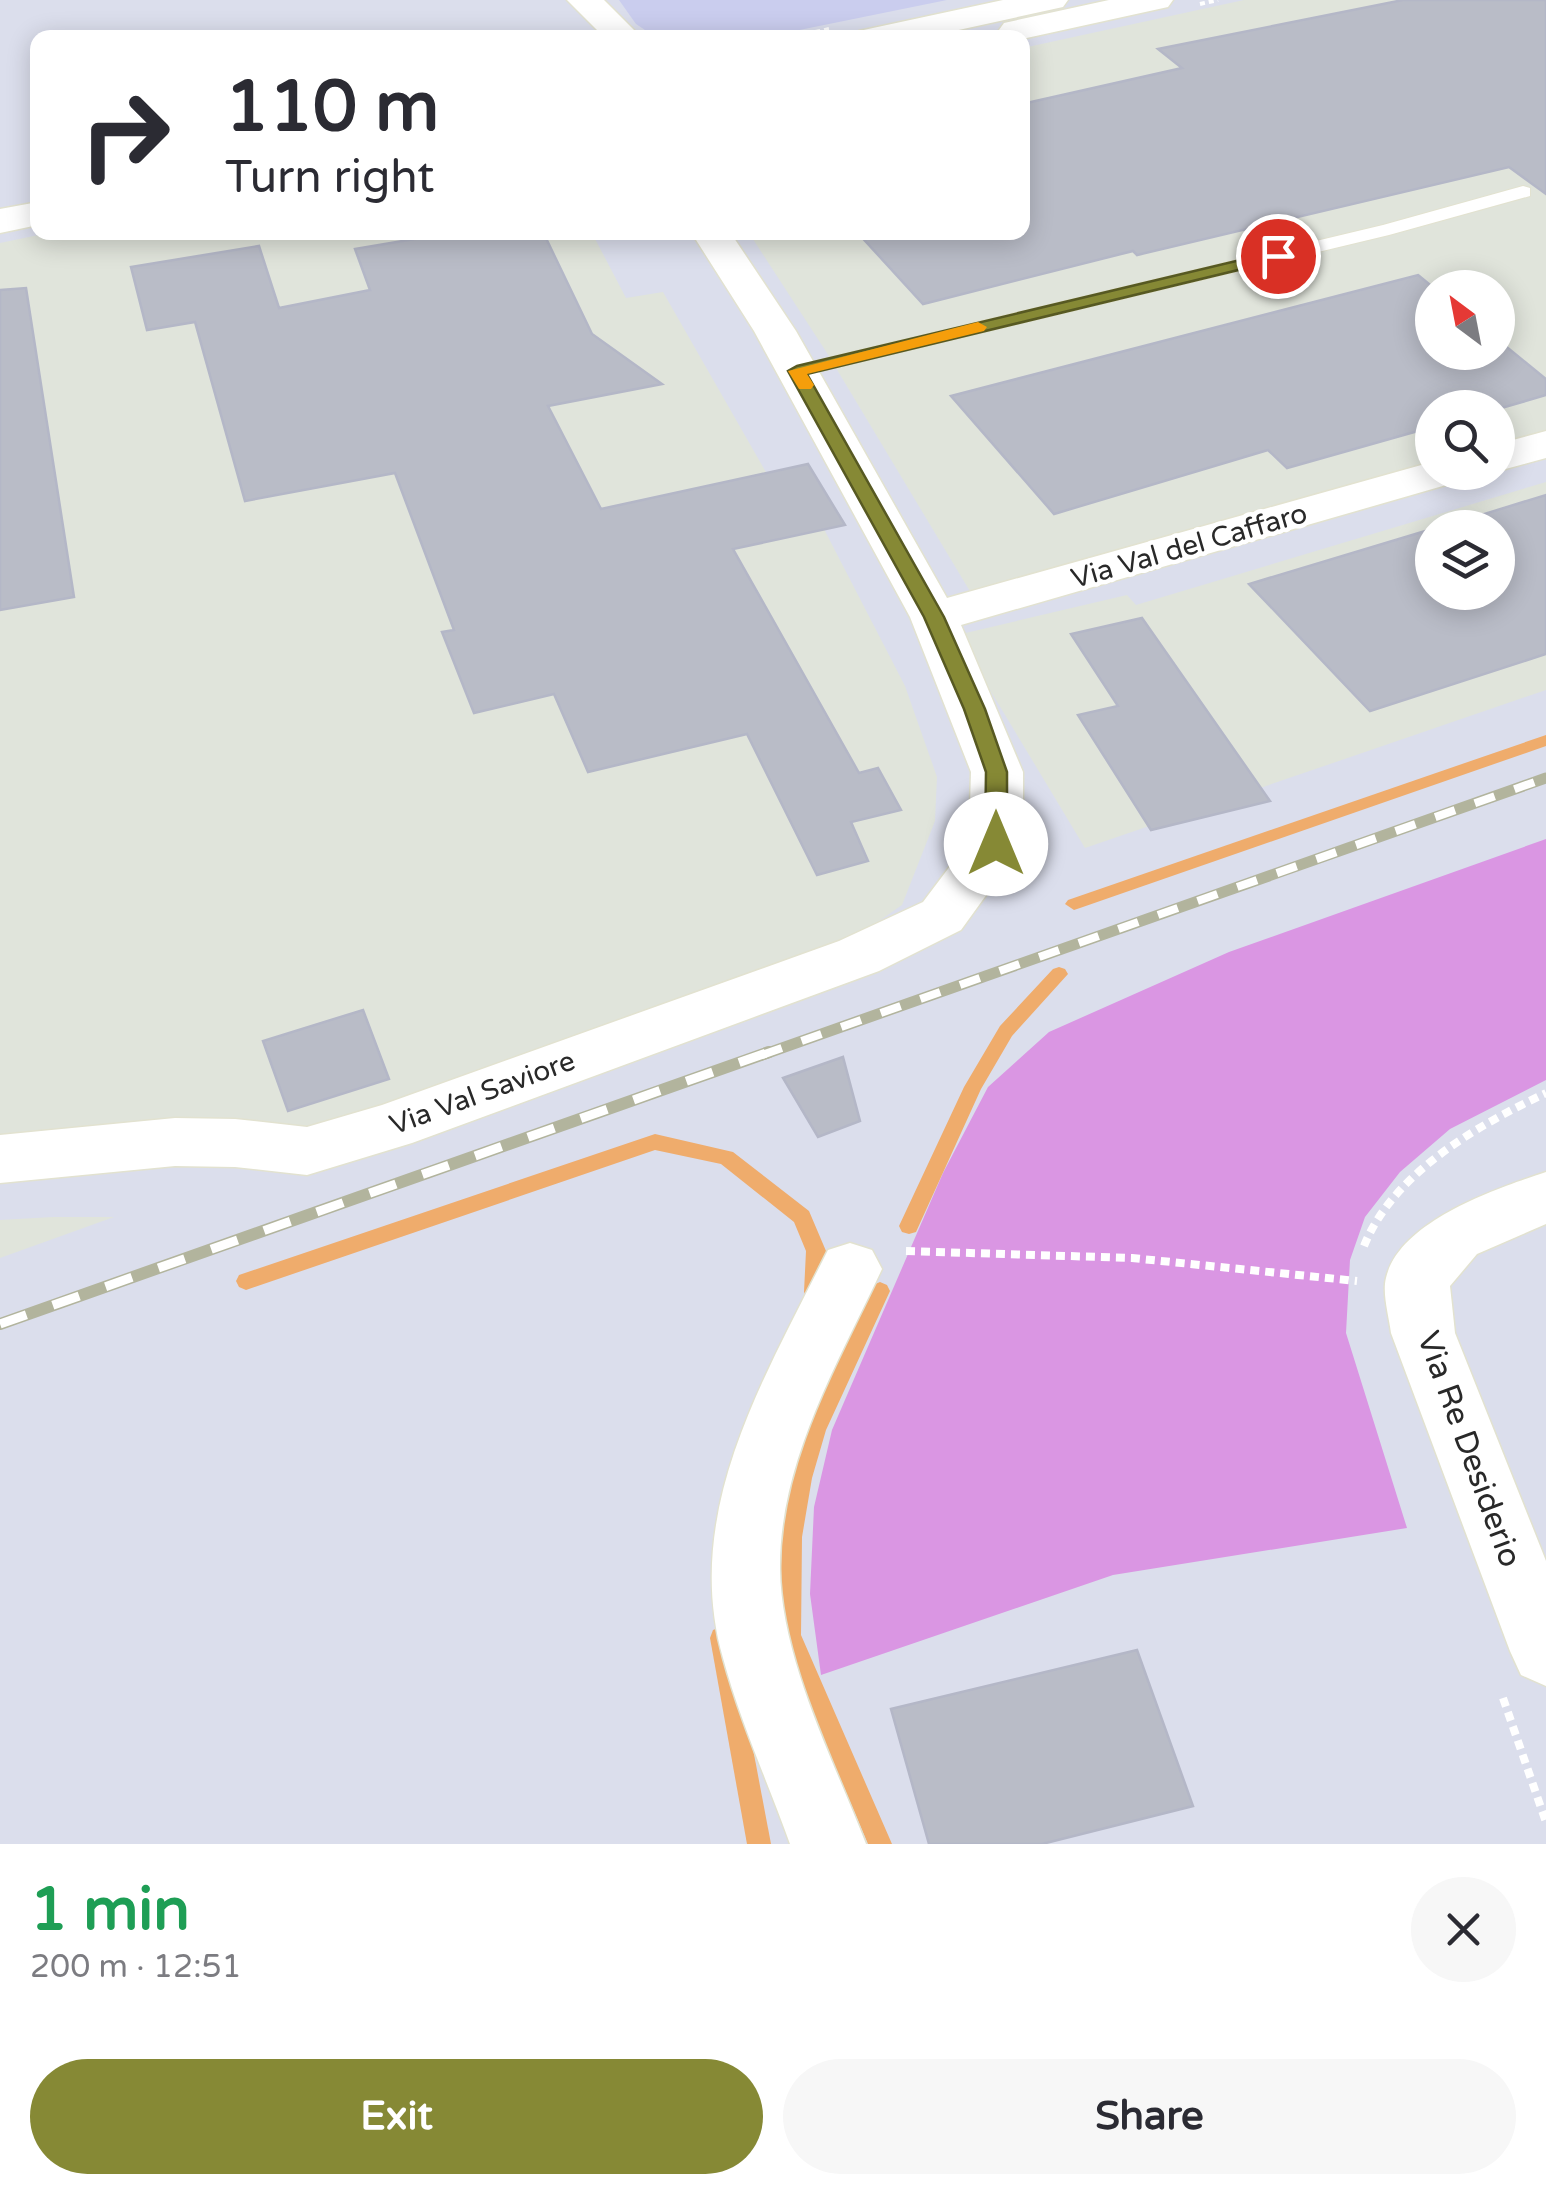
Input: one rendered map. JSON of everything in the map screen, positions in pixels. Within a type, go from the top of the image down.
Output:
[{"type":"street","points":[[581,0],[583,30]]},
{"type":"street","points":[[581,0],[615,30]]},
{"type":"street","points":[[909,30],[1051,0]]},
{"type":"street","points":[[1016,30],[1156,0]]},
{"type":"street","points":[[0,221],[30,215]]},
{"type":"street","points":[[715,240],[797,371],[934,617]]},
{"type":"street","points":[[1515,453],[1546,444]]},
{"type":"street","name":"Via Val del Caffaro","points":[[934,617],[1415,480]]},
{"type":"street","name":"Via Val Saviore","points":[[0,1159],[175,1142],[235,1142],[307,1151],[391,1126],[858,956],[942,916],[996,844],[997,772],[934,617]]},
{"type":"street","name":"Via Re Desiderio","points":[[1546,1198],[1454,1236],[1417,1279],[1423,1333],[1546,1651]]},
{"type":"street","points":[[828,1844],[758,1656],[745,1570],[755,1492],[776,1426],[850,1269]]},
{"type":"lane","points":[[797,371],[1370,234],[1524,192]]},
{"type":"path","points":[[850,1269],[904,1251],[998,1252],[1275,1269],[1358,1281]]},
{"type":"shaded area","points":[[619,0],[947,0],[799,30],[645,30]]},
{"type":"shaded area","points":[[1244,0],[1546,0],[1546,442],[1515,451],[1515,390],[1415,390],[1415,477],[974,598],[827,353],[754,240],[1030,240],[1030,46]]},
{"type":"shaded area","points":[[30,237],[30,240],[596,240],[626,298],[663,292],[767,474],[794,471],[905,686],[937,777],[935,821],[902,905],[849,942],[270,1155],[0,1160],[0,243]]},
{"type":"shaded area","points":[[1546,482],[1546,690],[1085,848],[957,635],[1127,595],[1136,605],[1415,521],[1415,610],[1515,610],[1515,510],[1453,510]]},
{"type":"shaded area","points":[[1546,839],[1546,1080],[1450,1129],[1400,1172],[1365,1217],[1350,1260],[1346,1333],[1407,1528],[1113,1575],[821,1675],[810,1594],[814,1507],[832,1430],[943,1173],[988,1087],[1049,1032],[1229,952]]},
{"type":"shaded area","points":[[114,1217],[0,1258],[0,1220]]},
{"type":"building","points":[[1403,0],[1546,0],[1546,194],[1509,167],[1137,255],[1133,251],[923,304],[864,240],[1030,240],[1030,102],[1182,68],[1158,49]]},
{"type":"building","points":[[408,240],[547,240],[592,334],[662,384],[548,406],[601,509],[808,464],[845,525],[733,549],[859,773],[878,768],[901,810],[851,822],[868,861],[817,875],[747,734],[588,772],[554,694],[474,713],[442,632],[454,630],[395,473],[245,501],[195,322],[147,330],[131,267],[259,246],[279,308],[370,290],[355,249]]},
{"type":"building","points":[[1415,276],[1415,370],[1515,370],[1515,354],[1546,379],[1546,395],[1515,404],[1515,390],[1415,390],[1415,432],[1287,468],[1268,450],[1054,514],[951,396]]},
{"type":"building","points":[[26,288],[74,597],[0,610],[0,290]]},
{"type":"building","points":[[1546,495],[1546,654],[1370,711],[1249,584],[1415,534],[1415,610],[1515,610],[1515,510],[1497,510]]},
{"type":"building","points":[[1142,618],[1270,801],[1151,830],[1078,715],[1118,706],[1071,634]]},
{"type":"building","points":[[363,1010],[389,1079],[288,1111],[263,1041]]},
{"type":"building","points":[[843,1057],[860,1121],[818,1137],[783,1078]]},
{"type":"building","points":[[1137,1650],[1193,1806],[1042,1844],[929,1844],[891,1709]]},
{"type":"waterway","points":[[1074,904],[1546,740]]},
{"type":"waterway","points":[[909,1226],[973,1087],[1006,1031],[1059,974]]},
{"type":"waterway","points":[[246,1281],[655,1142],[726,1157],[802,1217],[816,1251],[814,1292]]},
{"type":"waterway","points":[[880,1291],[815,1430],[801,1478],[791,1537],[790,1635],[880,1844]]},
{"type":"waterway","points":[[721,1638],[759,1844]]},
{"type":"railway","points":[[762,1055],[1546,778]]},
{"type":"railway","points":[[0,1324],[769,1052]]},
{"type":"slow traffic","points":[[805,385],[797,371],[978,327]]},
{"type":"route","points":[[996,844],[997,772],[974,709],[934,617],[797,371],[1278,256]]}]
